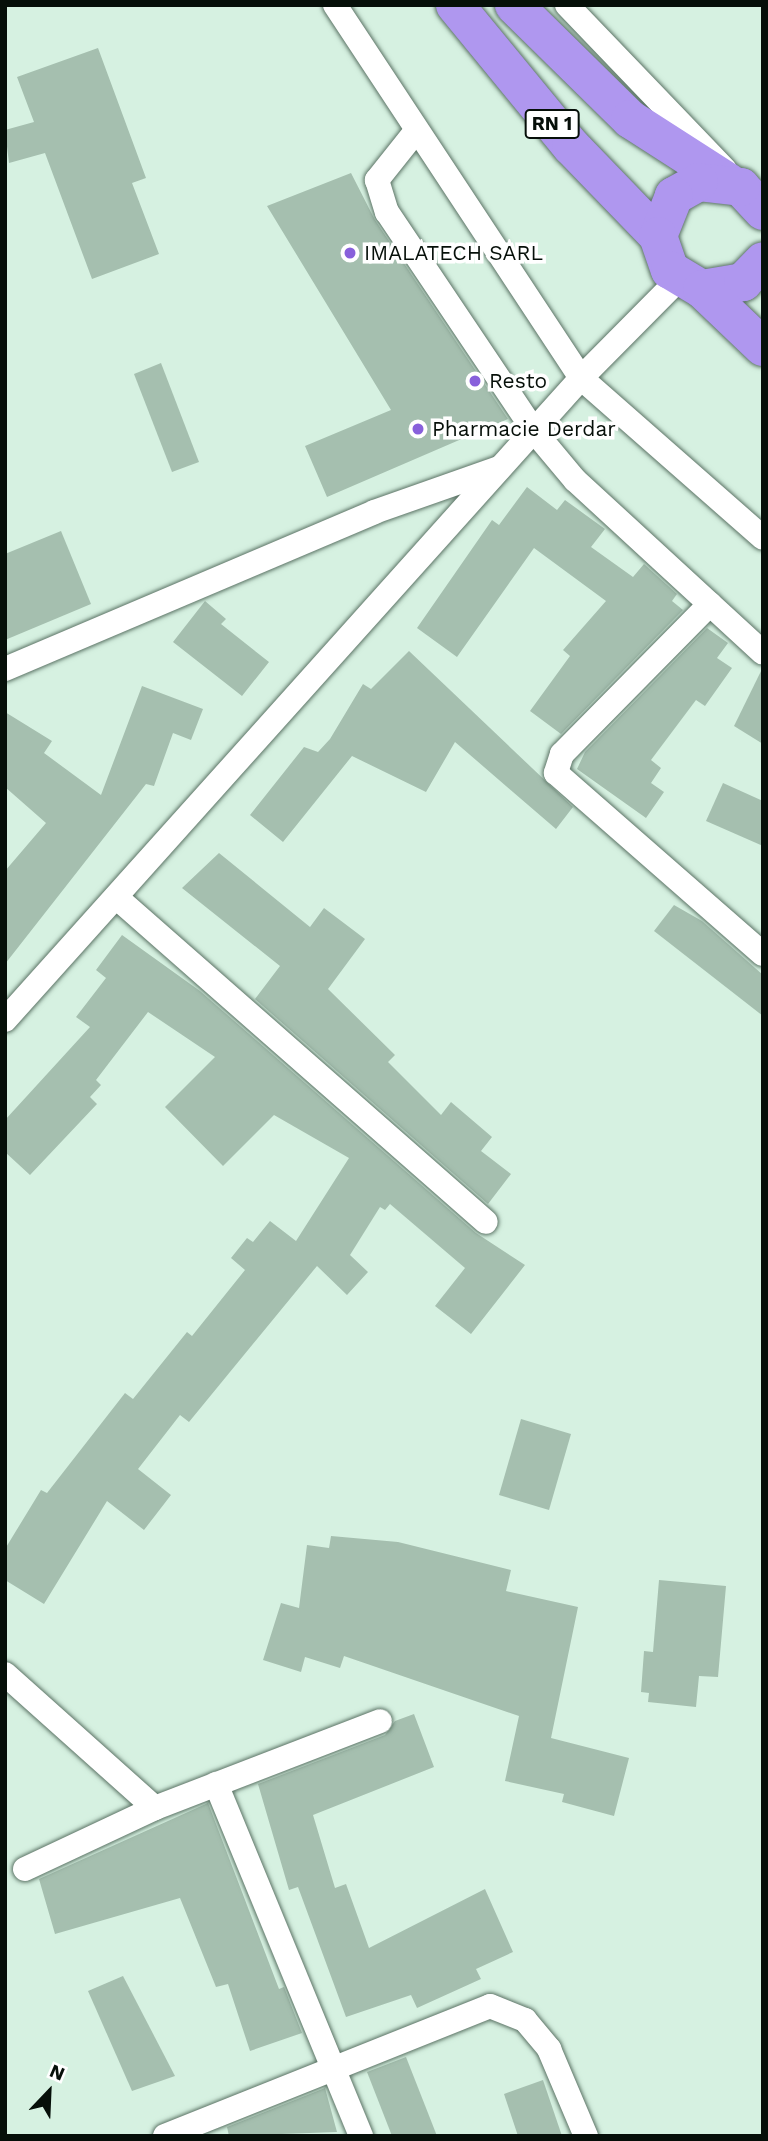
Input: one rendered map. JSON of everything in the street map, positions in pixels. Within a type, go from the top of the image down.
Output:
[{"type":"highway","name":"RN 1","points":[[455,5],[571,146],[658,236]]},
{"type":"highway","name":"RN 1","points":[[514,5],[630,119],[746,192]]},
{"type":"highway","points":[[746,192],[685,188],[665,208],[658,236],[663,260],[763,347]]},
{"type":"highway","points":[[690,284],[736,285],[763,261]]},
{"type":"street","points":[[335,5],[581,378],[763,538]]},
{"type":"street","points":[[567,5],[715,154],[746,192]]},
{"type":"street","points":[[416,131],[376,188],[534,431],[575,480],[763,653]]},
{"type":"street","points":[[5,1020],[581,378],[690,284]]},
{"type":"street","points":[[5,669],[374,512],[503,466]]},
{"type":"street","points":[[710,604],[562,754],[556,773],[763,954]]},
{"type":"street","points":[[116,897],[486,1222]]},
{"type":"street","points":[[5,1674],[155,1808]]},
{"type":"street","points":[[25,1869],[155,1808],[380,1721]]},
{"type":"street","points":[[216,1784],[361,2136]]},
{"type":"street","points":[[165,2136],[331,2064],[479,2010],[505,2008],[550,2049],[586,2136]]},
{"type":"building","points":[[98,48],[146,178],[132,183],[159,254],[92,279],[45,153],[9,163],[5,130],[34,122],[17,77]]},
{"type":"building","points":[[351,173],[375,220],[508,419],[327,497],[305,446],[391,410],[267,206]]},
{"type":"building","points":[[161,363],[199,462],[172,472],[134,374]]},
{"type":"building","points":[[527,487],[557,510],[565,500],[605,529],[591,547],[633,577],[644,564],[677,594],[672,601],[683,610],[561,734],[530,711],[570,656],[563,650],[606,601],[534,548],[457,657],[417,628],[492,520],[499,525]]},
{"type":"building","points":[[61,531],[91,604],[5,640],[5,554]]},
{"type":"building","points":[[205,601],[226,619],[221,624],[269,662],[242,696],[173,642]]},
{"type":"building","points":[[707,628],[728,643],[717,658],[732,668],[705,706],[696,700],[651,760],[661,768],[651,783],[664,792],[646,818],[577,769],[585,752]]},
{"type":"building","points":[[409,651],[573,807],[556,829],[455,742],[426,792],[352,756],[283,842],[250,815],[304,747],[318,752],[330,739],[363,684],[371,689]]},
{"type":"building","points":[[763,667],[763,744],[734,726]]},
{"type":"building","points":[[142,686],[203,709],[191,740],[173,733],[154,786],[146,784],[5,964],[5,871],[46,823],[5,787],[5,712],[52,741],[44,753],[101,795]]},
{"type":"building","points":[[723,783],[763,801],[763,846],[706,821]]},
{"type":"building","points":[[219,853],[310,927],[324,908],[365,939],[328,989],[395,1055],[388,1062],[441,1115],[451,1102],[492,1137],[481,1151],[511,1174],[488,1204],[255,999],[280,966],[182,888]]},
{"type":"building","points":[[674,905],[702,921],[763,975],[763,1016],[654,931]]},
{"type":"building","points":[[122,935],[200,991],[476,1233],[525,1265],[471,1334],[435,1306],[465,1268],[390,1204],[385,1210],[380,1207],[350,1255],[368,1272],[347,1295],[317,1266],[189,1422],[180,1415],[138,1469],[171,1495],[144,1530],[107,1501],[44,1604],[5,1580],[5,1549],[41,1490],[47,1493],[125,1393],[133,1399],[187,1332],[192,1336],[245,1270],[231,1258],[247,1238],[253,1242],[270,1221],[296,1241],[349,1158],[274,1115],[223,1166],[165,1107],[215,1057],[148,1012],[96,1080],[101,1085],[90,1097],[97,1104],[30,1175],[5,1152],[5,1120],[90,1027],[76,1017],[106,978],[96,970]]},
{"type":"building","points":[[521,1419],[571,1434],[549,1510],[499,1495]]},
{"type":"building","points":[[331,1536],[398,1542],[511,1570],[506,1591],[578,1607],[551,1738],[629,1758],[614,1816],[562,1802],[564,1794],[505,1781],[519,1716],[344,1656],[340,1668],[305,1657],[301,1672],[263,1660],[281,1603],[299,1608],[307,1545],[329,1548]]},
{"type":"building","points":[[659,1580],[726,1586],[718,1677],[699,1676],[696,1707],[648,1702],[649,1693],[641,1692],[644,1651],[653,1652]]},
{"type":"building","points":[[414,1714],[434,1767],[313,1815],[335,1888],[346,1884],[369,1948],[485,1889],[513,1952],[476,1969],[481,1979],[417,2008],[411,1995],[346,2017],[298,1887],[289,1890],[258,1784],[385,1735],[395,1721]]},
{"type":"building","points":[[208,1803],[279,1989],[284,1987],[302,2033],[250,2051],[228,1984],[216,1987],[180,1898],[55,1934],[39,1879]]},
{"type":"building","points":[[123,1976],[175,2076],[132,2091],[88,1991]]},
{"type":"building","points":[[406,2057],[437,2136],[392,2136],[367,2072]]},
{"type":"building","points":[[543,2080],[562,2136],[518,2136],[504,2094]]},
{"type":"building","points":[[325,2088],[337,2132],[229,2136],[227,2127]]},
{"type":"place","name":"IMALATECH SARL","points":[[350,253]]},
{"type":"place","name":"Resto","points":[[475,381]]},
{"type":"place","name":"Pharmacie Derdar","points":[[418,429]]}]
